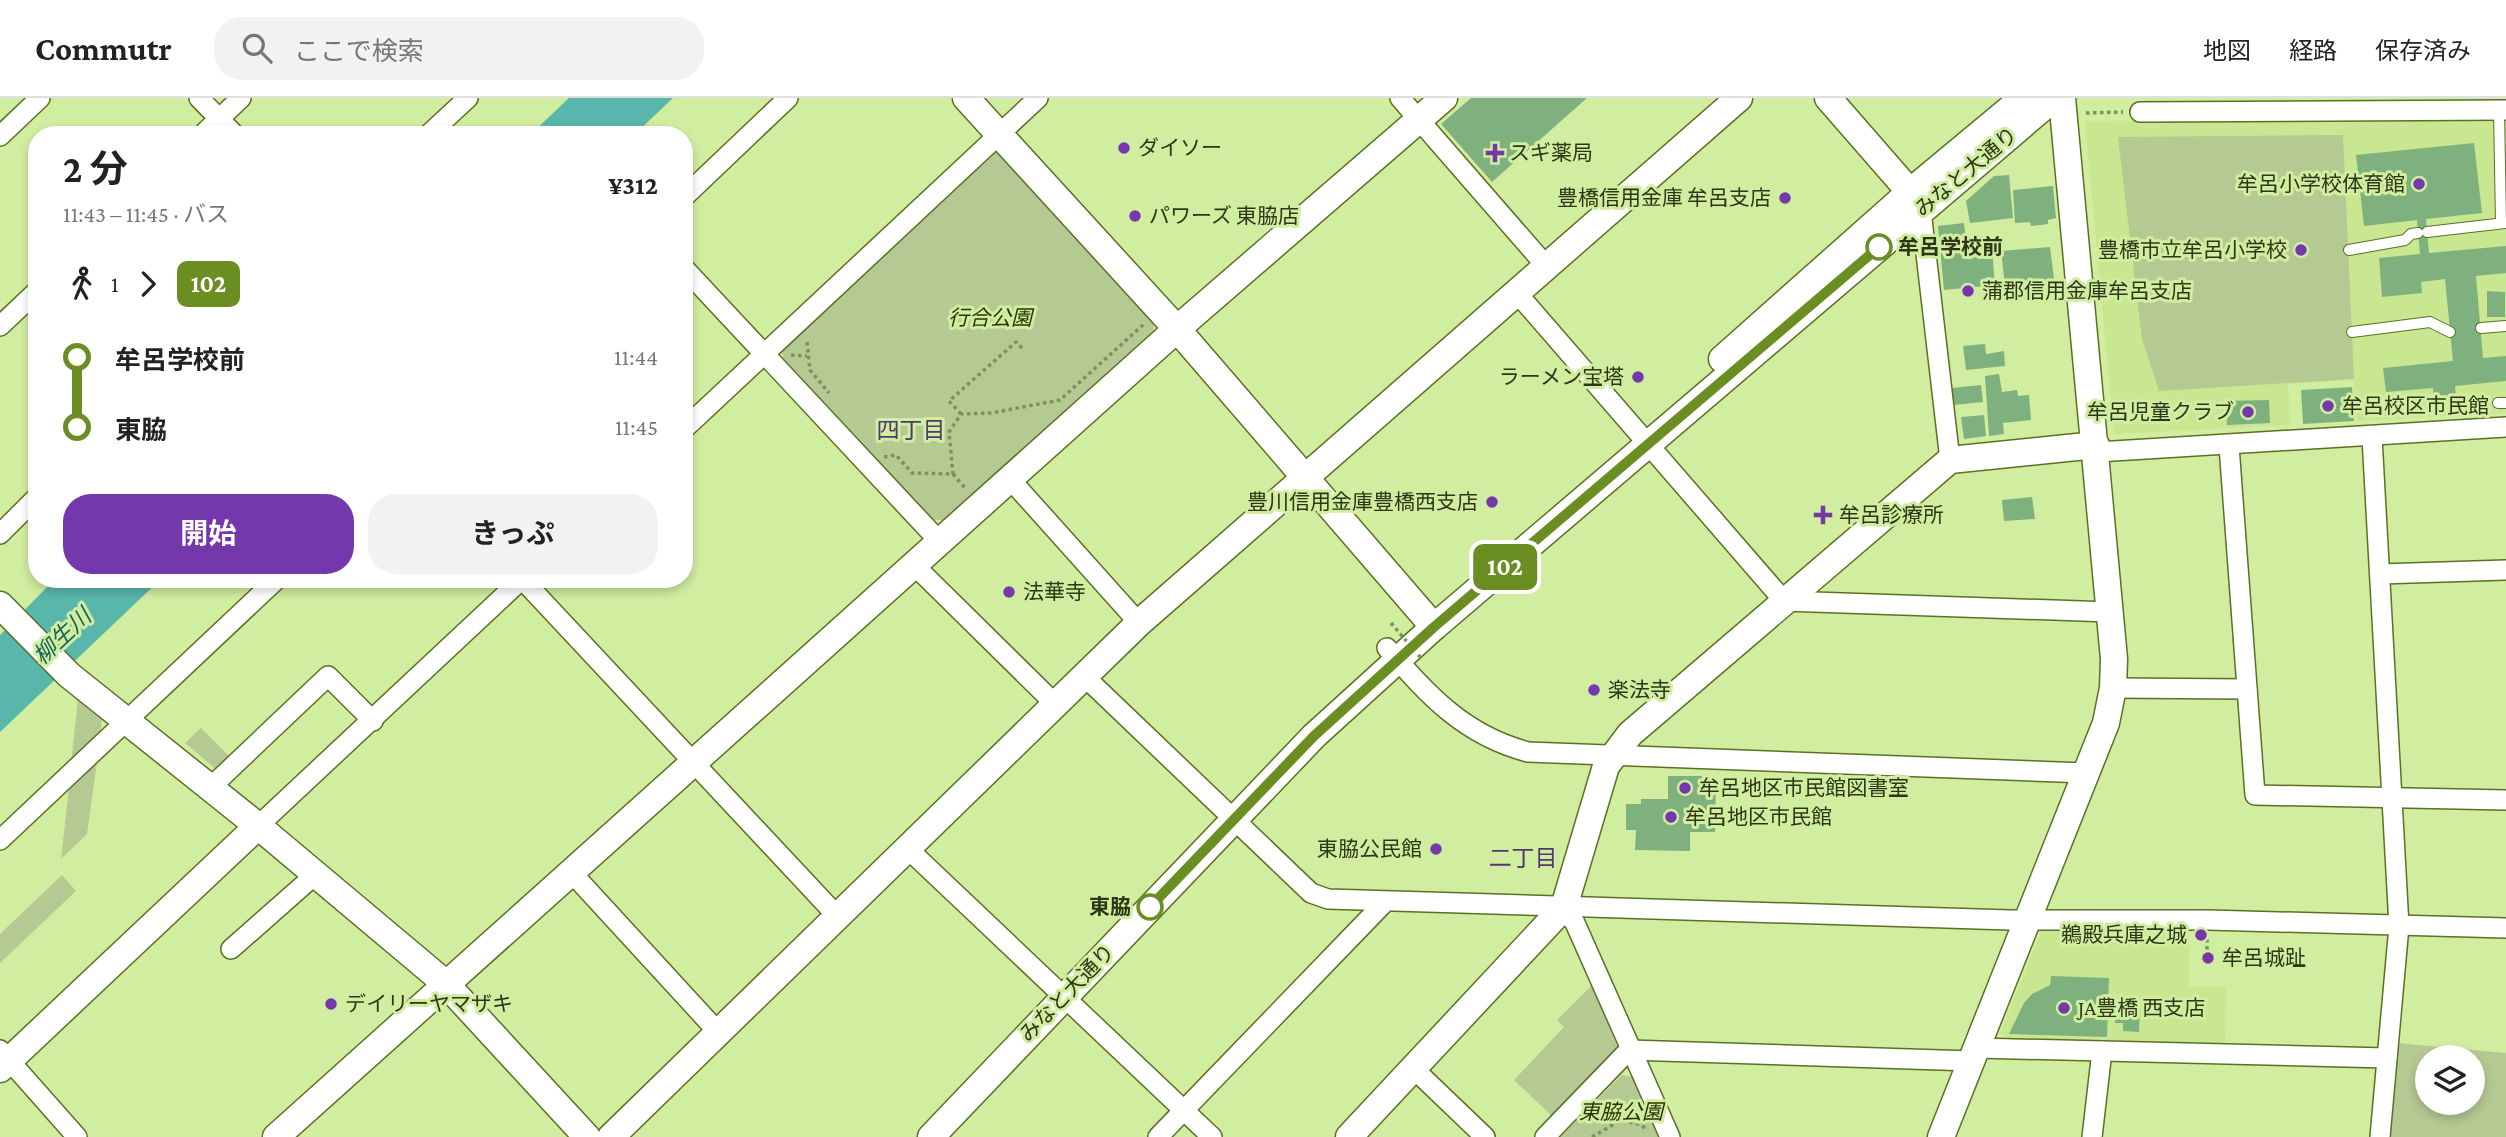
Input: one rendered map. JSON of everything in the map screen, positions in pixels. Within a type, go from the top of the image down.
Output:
[{"type":"street","points":[[0,136],[40,98]]},
{"type":"street","points":[[199,98],[227,126]]},
{"type":"street","points":[[211,126],[241,98]]},
{"type":"street","points":[[438,126],[468,98]]},
{"type":"street","points":[[693,188],[788,98]]},
{"type":"street","points":[[966,98],[1177,328],[1429,621]]},
{"type":"street","points":[[693,421],[1038,98]]},
{"type":"street","points":[[1400,98],[1547,267]]},
{"type":"street","points":[[276,1137],[1177,328],[1444,98]]},
{"type":"street","points":[[611,1137],[1139,623],[1739,98]]},
{"type":"street","points":[[1828,98],[1915,201],[1950,460]]},
{"type":"street","name":"みなと大通り","points":[[911,1137],[1229,815],[1314,736],[1399,647],[1644,439],[1915,201],[2023,98]]},
{"type":"street","name":"みなと大通り","points":[[1915,201],[2054,98]]},
{"type":"street","points":[[2140,112],[2292,104],[2502,110]]},
{"type":"street","points":[[1941,1137],[2106,723],[2113,688],[2110,612],[2070,106]]},
{"type":"street","points":[[693,278],[939,541]]},
{"type":"street","points":[[1517,293],[1784,601],[2110,612]]},
{"type":"street","points":[[0,326],[28,300]]},
{"type":"street","points":[[1349,1137],[1564,907],[1606,766],[1630,734],[1950,460],[2097,448],[2229,446],[2506,427]]},
{"type":"street","points":[[2372,436],[2399,926],[2380,1137]]},
{"type":"street","points":[[2229,446],[2255,795],[2506,800]]},
{"type":"street","points":[[1010,479],[1139,623]]},
{"type":"street","points":[[0,534],[28,506]]},
{"type":"street","points":[[913,564],[1056,705]]},
{"type":"street","points":[[2380,574],[2506,570]]},
{"type":"street","points":[[0,840],[267,588]]},
{"type":"street","points":[[77,1137],[3,1060],[373,721],[513,588]]},
{"type":"street","points":[[530,588],[838,917]]},
{"type":"street","points":[[3,608],[69,675],[128,719],[258,825],[445,983],[587,1137]]},
{"type":"street","points":[[1399,647],[1457,720],[1501,745],[1540,753],[2086,773]]},
{"type":"street","points":[[211,787],[328,676],[373,721]]},
{"type":"street","points":[[1085,677],[1311,893],[1328,899],[1384,903],[2028,920],[2212,920],[2506,928]]},
{"type":"street","points":[[2113,688],[2247,689]]},
{"type":"street","points":[[907,848],[1212,1137]]},
{"type":"street","points":[[572,873],[718,1032]]},
{"type":"street","points":[[231,949],[316,874]]},
{"type":"street","points":[[1158,1137],[1384,903]]},
{"type":"street","points":[[1564,907],[1575,923],[1629,1050],[1670,1137]]},
{"type":"street","name":"みなと大通り","points":[[931,1137],[1056,992]]},
{"type":"street","points":[[1545,1137],[1629,1050],[1975,1054],[2102,1051],[2387,1058]]},
{"type":"street","points":[[2092,1137],[2102,1051]]},
{"type":"street","points":[[1414,1069],[1485,1137]]},
{"type":"lane","points":[[2348,250],[2405,240],[2411,234],[2503,223],[2502,110]]},
{"type":"lane","points":[[2352,332],[2430,323],[2450,332]]},
{"type":"lane","points":[[2480,328],[2506,326]]},
{"type":"path","points":[[2070,106],[2140,112]]},
{"type":"path","points":[[1023,349],[1016,342],[949,401],[961,414],[991,413],[1060,400],[1146,322]]},
{"type":"path","points":[[815,334],[806,343],[810,370],[834,399]]},
{"type":"path","points":[[961,414],[949,432],[953,474],[967,490]]},
{"type":"path","points":[[883,457],[896,455],[912,473],[953,474]]},
{"type":"path","points":[[2207,938],[2207,965]]},
{"type":"path","points":[[1592,1137],[1621,1120],[1642,1125],[1651,1137]]},
{"type":"shaded area","name":"豊橋市立牟呂小学校","points":[[2506,119],[2506,413],[2357,421],[2354,380],[2288,384],[2290,425],[2114,434],[2085,121]]},
{"type":"shaded area","points":[[2050,927],[2189,929],[2189,987],[2226,987],[2225,1046],[2008,1041],[2000,1033],[2041,931]]},
{"type":"green space","points":[[2343,135],[2354,379],[2159,391],[2142,339],[2118,137]]},
{"type":"green space","name":"行合公園","points":[[990,150],[1003,150],[1153,316],[1154,332],[945,520],[933,520],[782,362],[783,348]]},
{"type":"green space","points":[[78,699],[102,717],[100,737],[71,764]]},
{"type":"green space","points":[[201,728],[231,758],[218,771],[185,743]]},
{"type":"green space","points":[[97,762],[87,834],[61,859],[69,788]]},
{"type":"green space","points":[[62,875],[76,891],[0,963],[0,934]]},
{"type":"green space","points":[[1593,984],[1619,1051],[1555,1119],[1514,1080],[1564,1027],[1557,1020]]},
{"type":"green space","points":[[2397,1043],[2419,1045],[2415,1045],[2415,1115],[2485,1115],[2485,1051],[2506,1053],[2506,1137],[2388,1137]]},
{"type":"green space","name":"東脇公園","points":[[1622,1075],[1633,1077],[1662,1137],[1560,1137]]},
{"type":"water","points":[[569,98],[673,98],[643,126],[539,126]]},
{"type":"water","name":"柳生川","points":[[46,588],[152,588],[0,732],[0,635]]},
{"type":"building","name":"スギ薬局","points":[[1471,98],[1587,98],[1492,182],[1441,124]]},
{"type":"building","points":[[2474,143],[2482,213],[2426,219],[2429,253],[2506,246],[2506,273],[2476,276],[2483,358],[2506,356],[2506,381],[2455,386],[2456,397],[2434,399],[2433,388],[2386,392],[2383,368],[2453,361],[2445,279],[2421,282],[2422,293],[2382,297],[2379,258],[2420,254],[2417,220],[2364,226],[2356,155]]},
{"type":"building","points":[[2009,175],[2013,218],[1970,223],[1966,201],[1994,176]]},
{"type":"building","points":[[2053,186],[2056,218],[2048,220],[2048,224],[2031,226],[2030,222],[2015,223],[2013,190]]},
{"type":"building","points":[[1964,223],[1966,239],[1991,237],[1995,285],[1944,290],[1938,226]]},
{"type":"building","points":[[2050,247],[2056,294],[2045,295],[2044,291],[2031,296],[2029,284],[2005,286],[2001,251]]},
{"type":"building","points":[[2487,291],[2505,292],[2505,317],[2487,317]]},
{"type":"building","points":[[1985,344],[1986,354],[2004,351],[2005,366],[1966,370],[1963,346]]},
{"type":"building","points":[[1999,374],[2002,392],[2017,390],[2018,396],[2029,395],[2031,420],[2003,423],[2004,434],[1989,436],[1985,376]]},
{"type":"building","points":[[1981,385],[1983,402],[1954,405],[1952,388]]},
{"type":"building","name":"牟呂校区市民館","points":[[2352,387],[2354,421],[2303,424],[2301,390]]},
{"type":"building","name":"牟呂児童クラブ","points":[[2269,400],[2270,423],[2227,425],[2226,401]]},
{"type":"building","points":[[1984,415],[1986,436],[1964,439],[1961,417]]},
{"type":"building","points":[[2032,497],[2035,519],[2004,521],[2002,500]]},
{"type":"building","name":"牟呂地区市民館","points":[[1668,776],[1702,776],[1702,782],[1716,783],[1715,832],[1690,832],[1690,851],[1635,850],[1636,830],[1626,830],[1626,804],[1641,804],[1641,799],[1668,799]]},
{"type":"building","name":"JA豊橋 西支店","points":[[2051,976],[2109,978],[2107,1037],[2009,1034],[2024,1003],[2032,994],[2050,985]]},
{"type":"building","points":[[2116,1002],[2140,1003],[2139,1032],[2123,1031],[2123,1023],[2115,1023]]},
{"type":"bus line","name":"102","points":[[1150,907],[1314,736],[1434,627],[1879,247]]},
{"type":"place","name":"ダイソー","points":[[1124,148]]},
{"type":"place","name":"スギ薬局","points":[[1495,153]]},
{"type":"place","name":"牟呂小学校体育館","points":[[2419,184]]},
{"type":"place","name":"豊橋信用金庫 牟呂支店","points":[[1785,198]]},
{"type":"place","name":"パワーズ 東脇店","points":[[1135,216]]},
{"type":"place","name":"牟呂学校前","points":[[1879,247]]},
{"type":"place","name":"豊橋市立牟呂小学校","points":[[2301,250]]},
{"type":"place","name":"蒲郡信用金庫牟呂支店","points":[[1968,291]]},
{"type":"place","name":"ラーメン宝塔","points":[[1638,377]]},
{"type":"place","name":"牟呂校区市民館","points":[[2328,406]]},
{"type":"place","name":"牟呂児童クラブ","points":[[2248,412]]},
{"type":"place","name":"豊川信用金庫豊橋西支店","points":[[1492,502]]},
{"type":"place","name":"牟呂診療所","points":[[1823,515]]},
{"type":"place","name":"法華寺","points":[[1009,592]]},
{"type":"place","name":"楽法寺","points":[[1594,690]]},
{"type":"place","name":"牟呂地区市民館図書室","points":[[1685,788]]},
{"type":"place","name":"牟呂地区市民館","points":[[1671,817]]},
{"type":"place","name":"東脇公民館","points":[[1436,849]]},
{"type":"place","name":"東脇","points":[[1150,907]]},
{"type":"place","name":"鵜殿兵庫之城","points":[[2201,935]]},
{"type":"place","name":"牟呂城趾","points":[[2208,958]]},
{"type":"place","name":"デイリーヤマザキ","points":[[331,1004]]},
{"type":"place","name":"JA豊橋 西支店","points":[[2064,1008]]},
{"type":"district","name":"四丁目","points":[[911,430]]},
{"type":"district","name":"二丁目","points":[[1523,858]]}]
